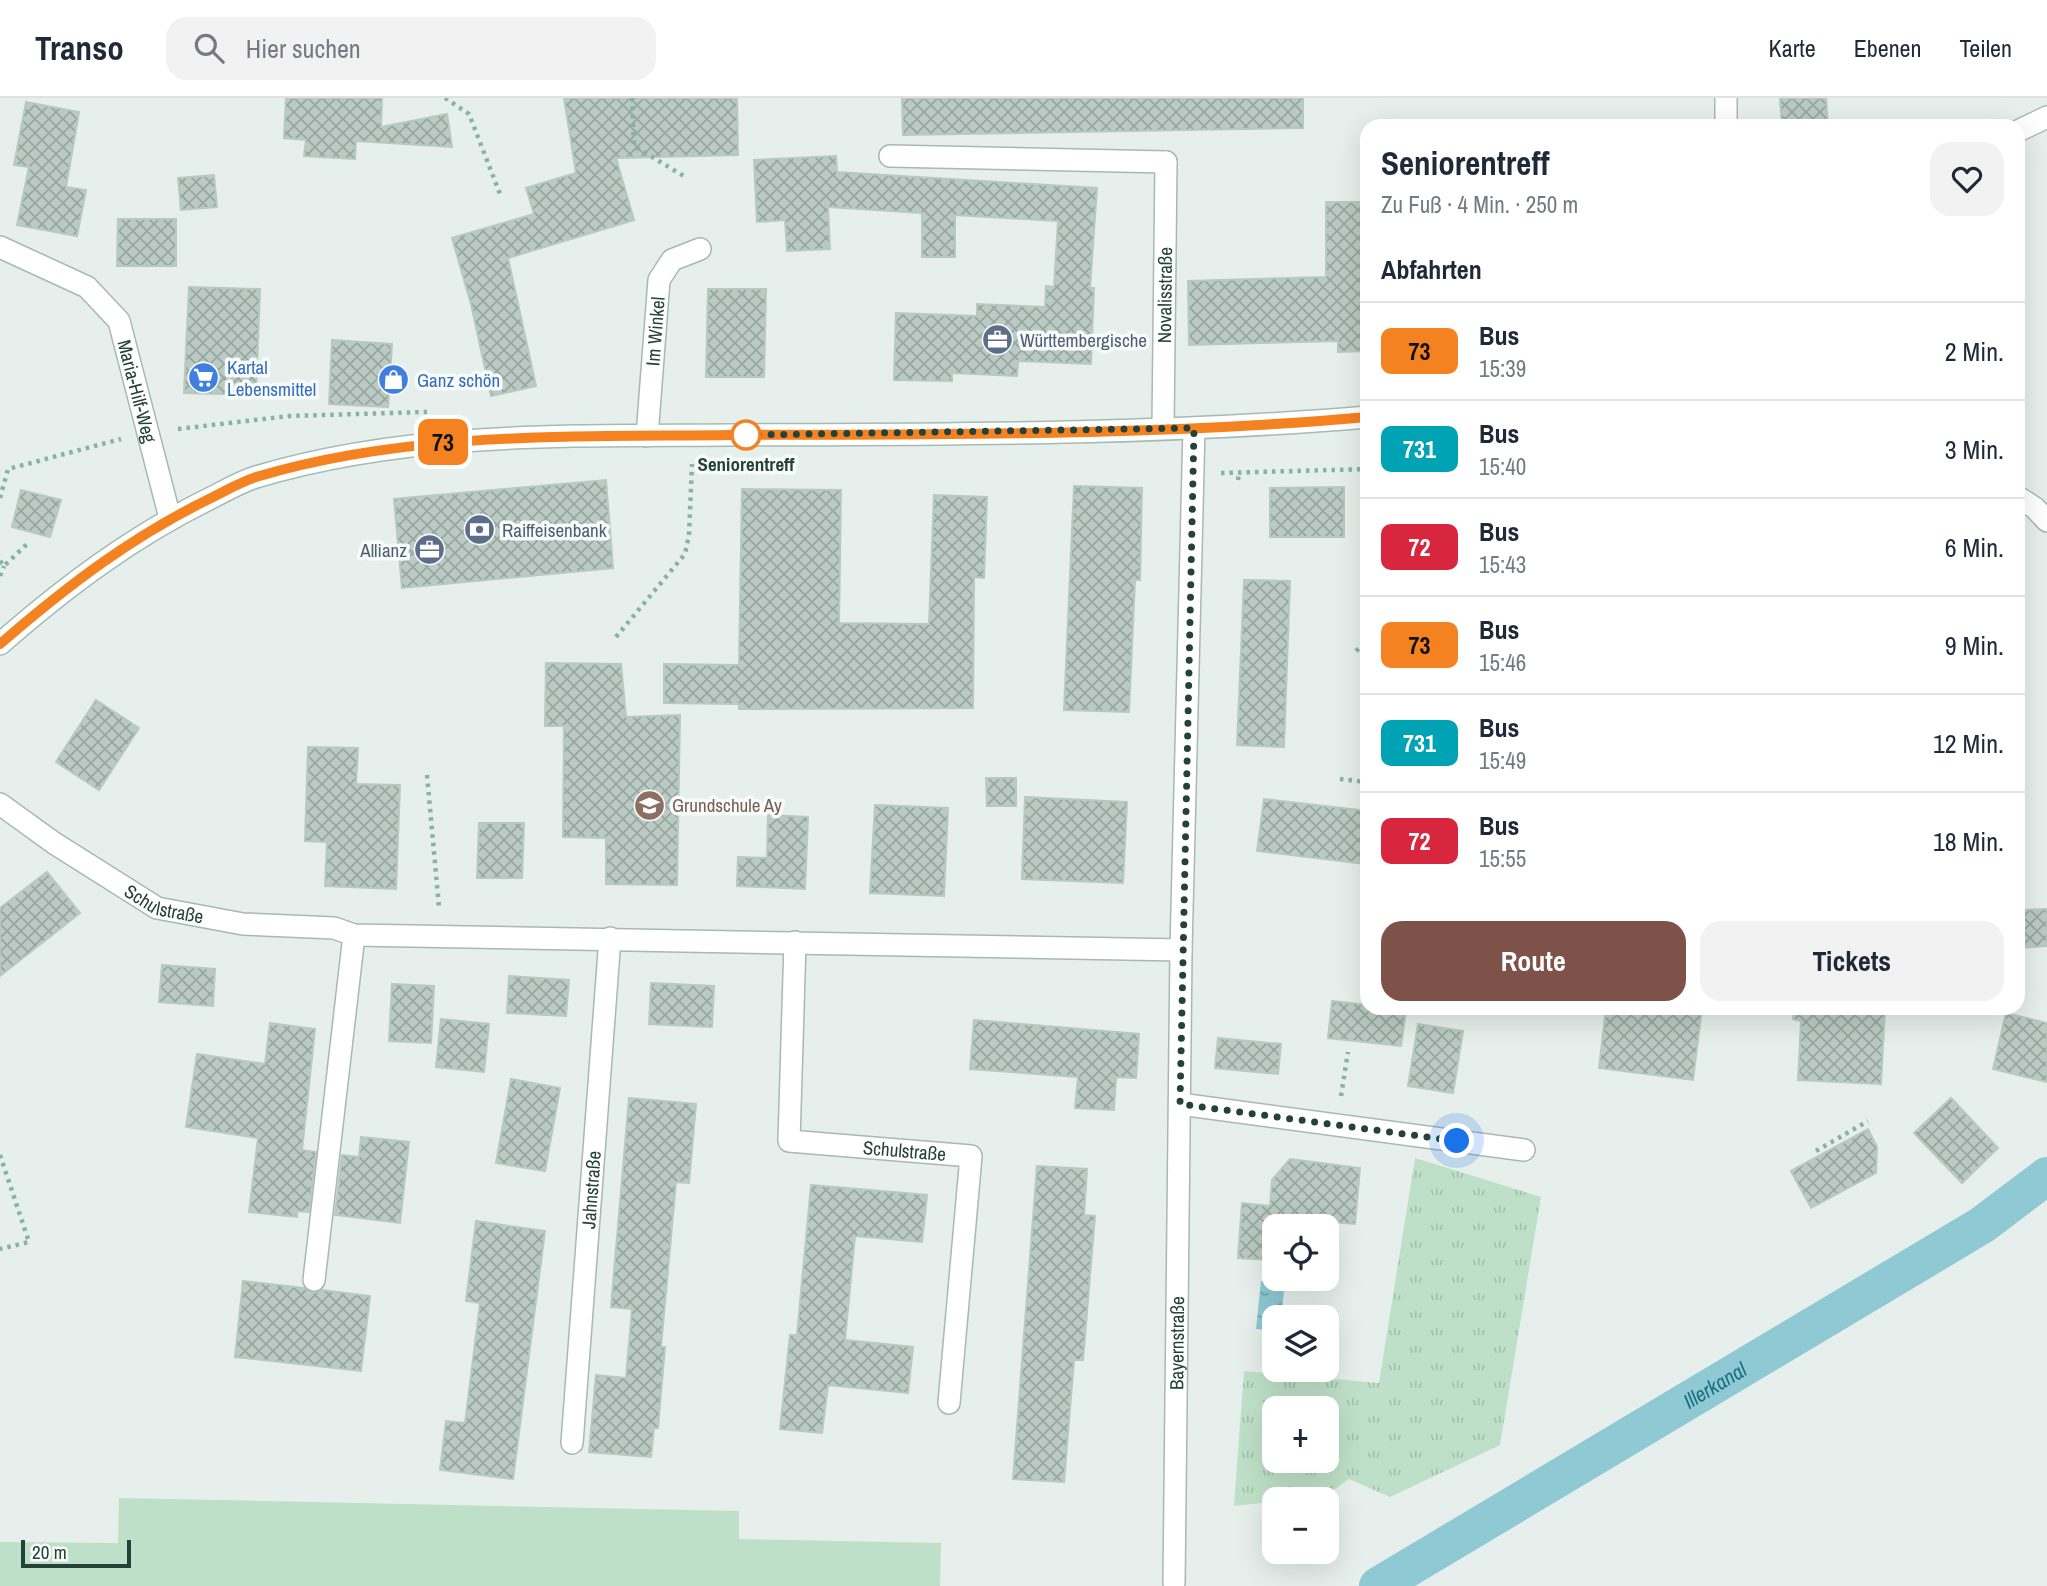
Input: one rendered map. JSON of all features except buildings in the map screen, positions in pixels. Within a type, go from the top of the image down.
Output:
[{"type":"street","points":[[1726,98],[1726,119]]},
{"type":"street","points":[[2025,128],[2047,117]]},
{"type":"street","name":"Novalisstraße","points":[[890,156],[1166,162],[1163,428]]},
{"type":"street","name":"Maria-Hilf-Weg","points":[[0,247],[87,287],[119,321],[170,518]]},
{"type":"street","name":"Im Winkel","points":[[647,436],[659,280],[672,260],[700,248]]},
{"type":"street","points":[[0,644],[67,585],[170,518],[253,478],[328,460],[438,442],[694,435],[1091,432],[1360,417]]},
{"type":"street","name":"Bayernstraße","points":[[1174,1583],[1181,950],[1194,428]]},
{"type":"street","points":[[2025,502],[2047,521]]},
{"type":"street","name":"Schulstraße","points":[[0,803],[54,843],[156,908],[243,924],[334,928],[354,935],[1181,950]]},
{"type":"street","points":[[314,1280],[354,935]]},
{"type":"street","name":"Jahnstraße","points":[[572,1443],[610,938]]},
{"type":"street","name":"Schulstraße","points":[[795,942],[789,1141],[971,1156],[949,1403]]},
{"type":"street","points":[[1180,1104],[1524,1150]]},
{"type":"path","points":[[445,98],[468,114],[500,194]]},
{"type":"path","points":[[632,98],[634,146],[687,178]]},
{"type":"path","points":[[0,498],[8,469],[148,432],[289,416],[435,411]]},
{"type":"path","points":[[616,637],[685,554],[689,535],[694,435]]},
{"type":"path","points":[[1192,474],[1360,470]]},
{"type":"path","points":[[1238,480],[1239,473]]},
{"type":"path","points":[[0,576],[2,564],[27,544]]},
{"type":"path","points":[[1356,651],[1360,647]]},
{"type":"path","points":[[427,775],[433,864],[444,937]]},
{"type":"path","points":[[1340,779],[1360,781]]},
{"type":"path","points":[[1336,1125],[1348,1052]]},
{"type":"path","points":[[1816,1151],[1868,1121]]},
{"type":"path","points":[[0,1155],[29,1242],[0,1249]]},
{"type":"green space","points":[[1415,1158],[1541,1197],[1500,1445],[1390,1497],[1349,1479],[1338,1487],[1262,1487],[1262,1503],[1234,1506],[1244,1371],[1262,1373],[1262,1382],[1339,1382],[1339,1379],[1379,1383]]},
{"type":"green space","points":[[119,1498],[739,1511],[739,1539],[941,1543],[940,1586],[0,1586],[0,1542],[118,1543]]},
{"type":"water","points":[[1262,1281],[1262,1291],[1284,1291],[1282,1305],[1262,1305],[1262,1330],[1256,1329]]},
{"type":"waterway","name":"Illerkanal","points":[[1378,1586],[1982,1225],[2047,1176]]},
{"type":"bus line","name":"73","points":[[0,644],[67,585],[170,518],[253,478],[350,456],[438,442],[552,437],[1103,432],[1360,418]]},
{"type":"place","name":"Württembergische","points":[[997,340]]},
{"type":"place","name":"Kartal Lebensmittel","points":[[204,378]]},
{"type":"place","name":"Ganz schön","points":[[394,380]]},
{"type":"place","name":"Seniorentreff","points":[[746,435]]},
{"type":"place","name":"Raiffeisenbank","points":[[479,530]]},
{"type":"place","name":"Allianz","points":[[430,550]]},
{"type":"place","name":"Grundschule Ay","points":[[649,805]]},
{"type":"route","points":[[746,435],[1103,432],[1194,428],[1181,950],[1180,1104],[1457,1141]]}]
